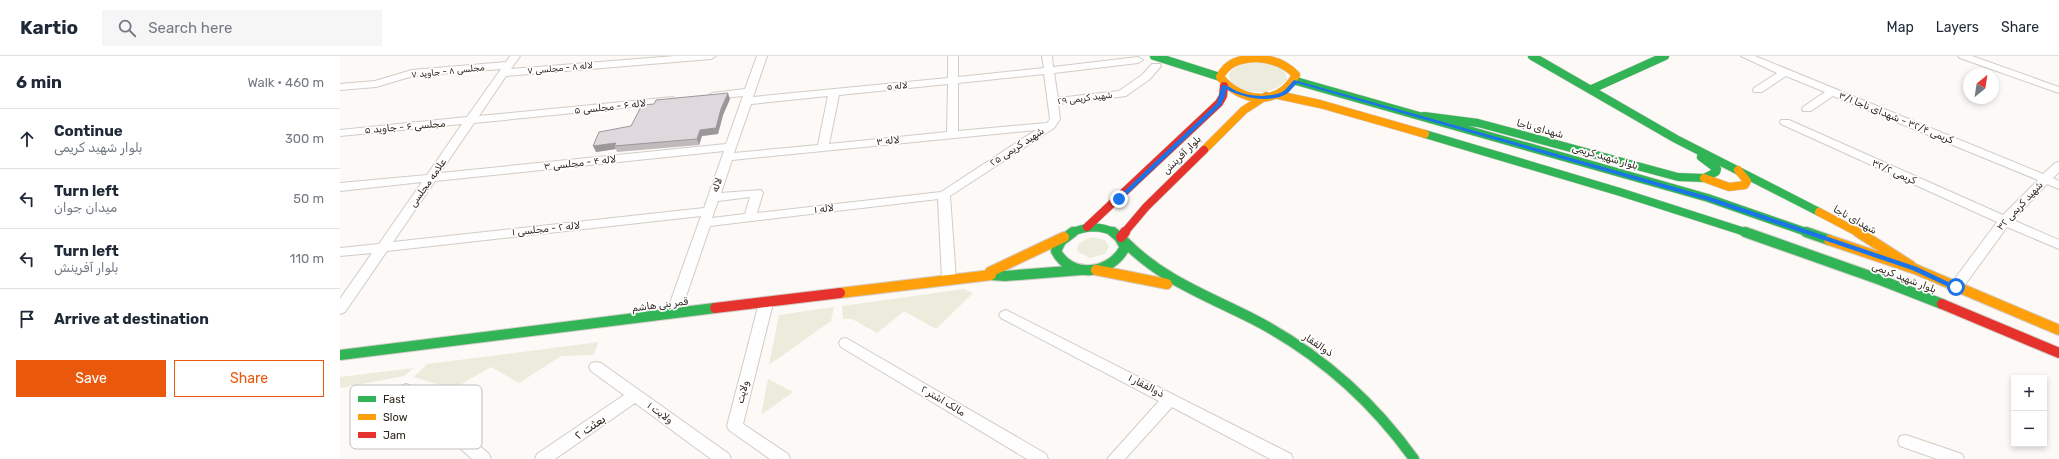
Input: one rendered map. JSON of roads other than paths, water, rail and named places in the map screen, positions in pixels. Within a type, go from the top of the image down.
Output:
[{"type":"main road","name":"شهدای ناجا","points":[[1420,115],[1478,123],[1678,177],[1704,178],[1712,175],[1717,170],[1713,164],[1676,139],[1592,89],[1532,56]]},
{"type":"main road","points":[[1592,89],[1665,56]]},
{"type":"main road","points":[[1224,86],[1220,77],[1222,71],[1227,66],[1245,59]]},
{"type":"main road","points":[[1220,60],[1267,59],[1286,65],[1296,76],[1296,81],[1293,87],[1278,95]]},
{"type":"main road","points":[[1155,61],[1195,66],[1203,62]]},
{"type":"main road","points":[[1183,64],[1220,77]]},
{"type":"main road","name":"بلوار شهید کریمی","points":[[1296,81],[1708,198],[1915,269],[2059,330]]},
{"type":"main road","name":"بلوار شهید کریمی","points":[[1224,86],[1243,95],[1278,95],[1299,98],[1688,211],[1812,254],[1933,300],[2059,353]]},
{"type":"main road","name":"بلوار آفرینش","points":[[1087,227],[1219,103],[1223,96],[1224,86]]},
{"type":"main road","points":[[1323,105],[1320,101],[1323,96],[1338,93]]},
{"type":"main road","name":"بلوار آفرینش","points":[[1122,239],[1146,207],[1244,110],[1266,96]]},
{"type":"main road","name":"شهدای ناجا","points":[[1676,139],[1856,231],[1915,269]]},
{"type":"main road","points":[[1704,178],[1727,186],[1745,186],[1747,181],[1738,170]]},
{"type":"main road","points":[[982,275],[1014,262],[1078,229],[1087,227],[1107,228],[1122,239],[1142,262],[1182,287]]},
{"type":"main road","points":[[1064,237],[1059,243],[1057,250],[1059,257],[1071,267],[1081,270]]},
{"type":"main road","points":[[1095,270],[1104,268],[1119,259],[1125,247],[1122,239]]},
{"type":"main road","points":[[982,275],[1020,275],[1095,270],[1182,287]]},
{"type":"main road","name":"قمر بنی هاشم","points":[[340,355],[982,275]]},
{"type":"main road","name":"ذوالفقار","points":[[1182,287],[1253,320],[1301,346],[1332,368],[1365,395],[1397,433],[1414,459]]},
{"type":"street","name":"لاله ۸ - مجلسی ۷","points":[[510,65],[711,56]]},
{"type":"street","name":"لاله","points":[[673,314],[762,56]]},
{"type":"street","points":[[952,135],[953,56]]},
{"type":"street","name":"شهید کریمی ۲۵","points":[[944,195],[1050,126],[1055,120],[1047,56]]},
{"type":"street","name":"کریمی ۳۲/۴ - شهدای ناجا ۳/۱","points":[[1746,56],[2059,185]]},
{"type":"street","points":[[1963,56],[2059,90]]},
{"type":"street","name":"لاله ۵","points":[[748,96],[834,92],[1048,71],[1138,60]]},
{"type":"street","name":"شهید کریمی ۲۹","points":[[1052,102],[1122,94],[1146,77],[1155,61]]},
{"type":"street","name":"مجلسی ۸ - جاوید ۷","points":[[340,87],[376,84],[412,73],[510,65]]},
{"type":"street","name":"علامه مجلسی","points":[[340,309],[510,65]]},
{"type":"street","points":[[1758,90],[1784,72]]},
{"type":"street","points":[[823,148],[834,92]]},
{"type":"street","points":[[1807,109],[1832,92]]},
{"type":"street","points":[[702,97],[748,96]]},
{"type":"street","name":"لاله ۶ - مجلسی ۵","points":[[470,121],[686,99]]},
{"type":"street","name":"مجلسی ۶ - جاوید ۵","points":[[340,133],[470,121]]},
{"type":"street","name":"کریمی ۳۲/۲","points":[[1785,122],[2004,222],[2059,245]]},
{"type":"street","name":"لاله ۳","points":[[728,152],[823,148],[1050,126]]},
{"type":"street","name":"لاله ۴ - مجلسی ۳","points":[[340,187],[728,152]]},
{"type":"street","name":"شهید کریمی ۳۲","points":[[1956,287],[2004,222],[2059,165]]},
{"type":"street","points":[[713,198],[756,193],[750,217]]},
{"type":"street","points":[[944,195],[949,279]]},
{"type":"street","name":"لاله ۱","points":[[706,217],[750,217],[944,195]]},
{"type":"street","name":"لاله ۲ - مجلسی ۱","points":[[340,252],[706,217]]},
{"type":"street","name":"ولایت","points":[[766,303],[734,426],[782,459]]},
{"type":"street","name":"ذوالفقار ۱","points":[[1006,314],[1285,459]]},
{"type":"street","name":"مالک اشتر ۲","points":[[846,343],[1040,459]]},
{"type":"street","name":"ولایت ۱","points":[[596,367],[723,459]]},
{"type":"street","name":"بعثت ۲","points":[[543,459],[636,396]]},
{"type":"street","points":[[1115,459],[1170,399]]},
{"type":"street","points":[[1906,441],[1956,459]]},
{"type":"street","points":[[472,449],[483,459]]}]
